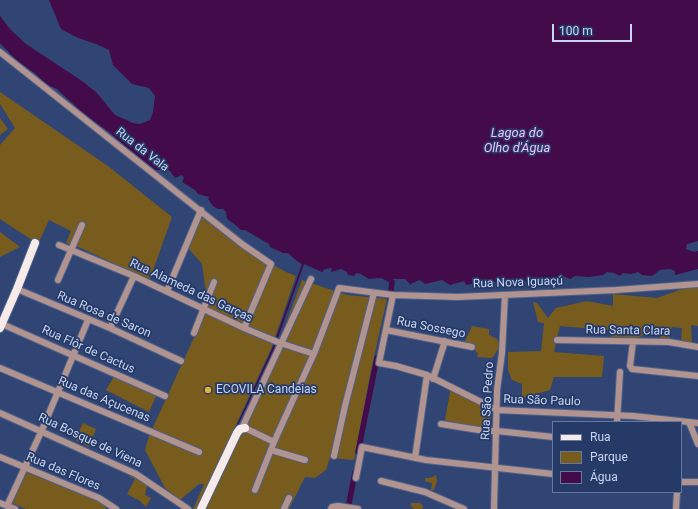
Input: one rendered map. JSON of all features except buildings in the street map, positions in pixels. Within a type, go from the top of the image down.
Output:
[{"type":"main road","points":[[1,326],[35,244]]},
{"type":"main road","points":[[201,509],[237,433],[243,428]]},
{"type":"street","name":"Rua da Vala","points":[[0,52],[242,244],[271,264],[244,328]]},
{"type":"street","points":[[167,291],[201,210]]},
{"type":"street","points":[[58,280],[82,225]]},
{"type":"street","name":"Rua Alameda das Garças","points":[[59,244],[134,276],[244,328],[314,354]]},
{"type":"street","points":[[110,328],[134,276]]},
{"type":"street","points":[[274,442],[243,428],[279,342],[311,279]]},
{"type":"street","points":[[194,333],[214,282]]},
{"type":"street","name":"Rua Nova Iguaçú","points":[[314,354],[339,288],[393,295],[451,297],[698,284]]},
{"type":"street","name":"Rua Rosa de Saron","points":[[17,290],[110,328],[181,361]]},
{"type":"street","points":[[334,456],[345,406],[374,293]]},
{"type":"street","points":[[386,330],[393,295]]},
{"type":"street","name":"Rua São Pedro","points":[[494,509],[497,410],[505,295]]},
{"type":"street","points":[[7,506],[42,430],[88,320]]},
{"type":"street","name":"Rua Flôr de Cactus","points":[[1,326],[165,396]]},
{"type":"street","name":"Rua Sossego","points":[[386,330],[472,347]]},
{"type":"street","name":"Rua São Paulo","points":[[386,330],[379,363],[396,366],[427,375],[497,410],[618,415],[680,421]]},
{"type":"street","name":"Rua Santa Clara","points":[[557,340],[669,342],[698,346]]},
{"type":"street","points":[[433,379],[445,341]]},
{"type":"street","points":[[633,342],[631,368],[636,370],[698,376]]},
{"type":"street","points":[[255,490],[274,442],[314,354]]},
{"type":"street","name":"Rua das Açucenas","points":[[0,368],[199,452]]},
{"type":"street","points":[[617,421],[620,372]]},
{"type":"street","points":[[415,458],[427,375]]},
{"type":"street","name":"Rua Bosque de Viena","points":[[0,413],[42,430],[136,474],[188,509]]},
{"type":"street","name":"Rua São Paulo","points":[[682,421],[698,422]]},
{"type":"street","points":[[690,422],[698,444]]},
{"type":"street","points":[[441,424],[485,431],[552,437]]},
{"type":"street","points":[[356,478],[362,446],[415,458],[552,474]]},
{"type":"street","points":[[271,450],[305,460]]},
{"type":"street","name":"Rua das Flores","points":[[0,457],[98,498],[116,509]]},
{"type":"street","points":[[381,481],[425,492],[464,509]]},
{"type":"street","points":[[682,482],[698,482]]},
{"type":"street","points":[[676,509],[677,493]]},
{"type":"street","points":[[284,509],[289,498]]},
{"type":"street","points":[[0,503],[15,509]]},
{"type":"street","points":[[331,509],[332,507],[338,506],[358,509]]},
{"type":"green space","points":[[0,92],[108,166],[172,217],[150,279],[81,248],[66,243],[71,231],[49,220],[38,244],[0,219],[0,145],[15,128],[0,104]]},
{"type":"green space","points":[[0,118],[8,129],[0,135]]},
{"type":"green space","points":[[202,217],[244,249],[296,276],[271,349],[197,509],[193,509],[204,484],[199,484],[180,500],[165,488],[145,450],[149,436],[208,307],[202,264],[189,249]]},
{"type":"green space","points":[[0,232],[20,247],[0,257]]},
{"type":"green space","points":[[302,280],[347,295],[387,299],[371,370],[354,460],[330,458],[326,470],[315,478],[305,477],[289,509],[206,509],[280,339]]},
{"type":"green space","points":[[698,286],[698,326],[691,325],[692,343],[681,344],[682,328],[672,327],[669,339],[661,339],[656,326],[637,339],[612,339],[608,330],[560,326],[554,352],[604,356],[602,377],[554,377],[550,390],[522,398],[522,384],[512,380],[508,370],[508,352],[541,351],[544,323],[538,322],[533,302],[537,303],[548,318],[556,308],[587,301],[613,306],[613,294],[657,298],[685,288]]},
{"type":"green space","points":[[472,326],[489,329],[489,335],[497,339],[500,347],[492,358],[477,357],[478,353],[465,341]]},
{"type":"green space","points":[[115,375],[157,394],[149,412],[106,390]]},
{"type":"green space","points":[[451,387],[489,408],[492,429],[444,425]]},
{"type":"green space","points":[[83,423],[96,429],[89,447],[75,440]]},
{"type":"green space","points":[[130,471],[148,482],[145,495],[151,498],[146,507],[140,501],[127,494],[135,479],[129,476]]},
{"type":"green space","points":[[26,472],[107,505],[105,509],[26,509],[12,503]]},
{"type":"green space","points":[[436,475],[437,481],[434,490],[431,490],[432,483],[425,481],[425,478],[430,478]]},
{"type":"green space","points":[[411,503],[420,503],[423,506],[422,509],[414,509],[411,506]]},
{"type":"water","name":"Lagoa do Olho d'Água","points":[[49,0],[698,0],[698,241],[687,244],[686,249],[694,252],[698,251],[698,269],[675,275],[675,271],[670,269],[660,270],[652,276],[642,275],[638,272],[631,274],[623,273],[620,276],[607,272],[603,275],[589,277],[575,276],[570,279],[563,276],[541,281],[486,282],[466,285],[464,281],[450,285],[442,280],[425,284],[420,280],[412,283],[411,285],[405,279],[393,279],[389,282],[381,278],[369,279],[356,273],[354,276],[348,275],[347,272],[341,269],[331,272],[332,268],[325,269],[322,272],[304,264],[274,349],[198,509],[272,349],[302,264],[288,253],[283,253],[270,247],[269,244],[245,230],[241,230],[227,219],[226,212],[223,209],[218,209],[213,206],[208,199],[209,197],[198,194],[195,190],[182,182],[184,178],[182,175],[175,178],[169,170],[154,170],[109,132],[86,116],[57,89],[45,84],[37,75],[16,60],[0,43],[0,16],[10,29],[26,44],[82,81],[97,93],[115,115],[133,123],[140,124],[150,120],[153,112],[155,96],[149,88],[132,84],[113,65],[109,50],[78,38],[61,29]]},
{"type":"waterway","points":[[390,299],[392,282]]},
{"type":"waterway","points":[[358,452],[377,358]]},
{"type":"waterway","points":[[348,509],[355,472]]},
{"type":"place","name":"ECOVILA Candeias","points":[[208,390]]}]
